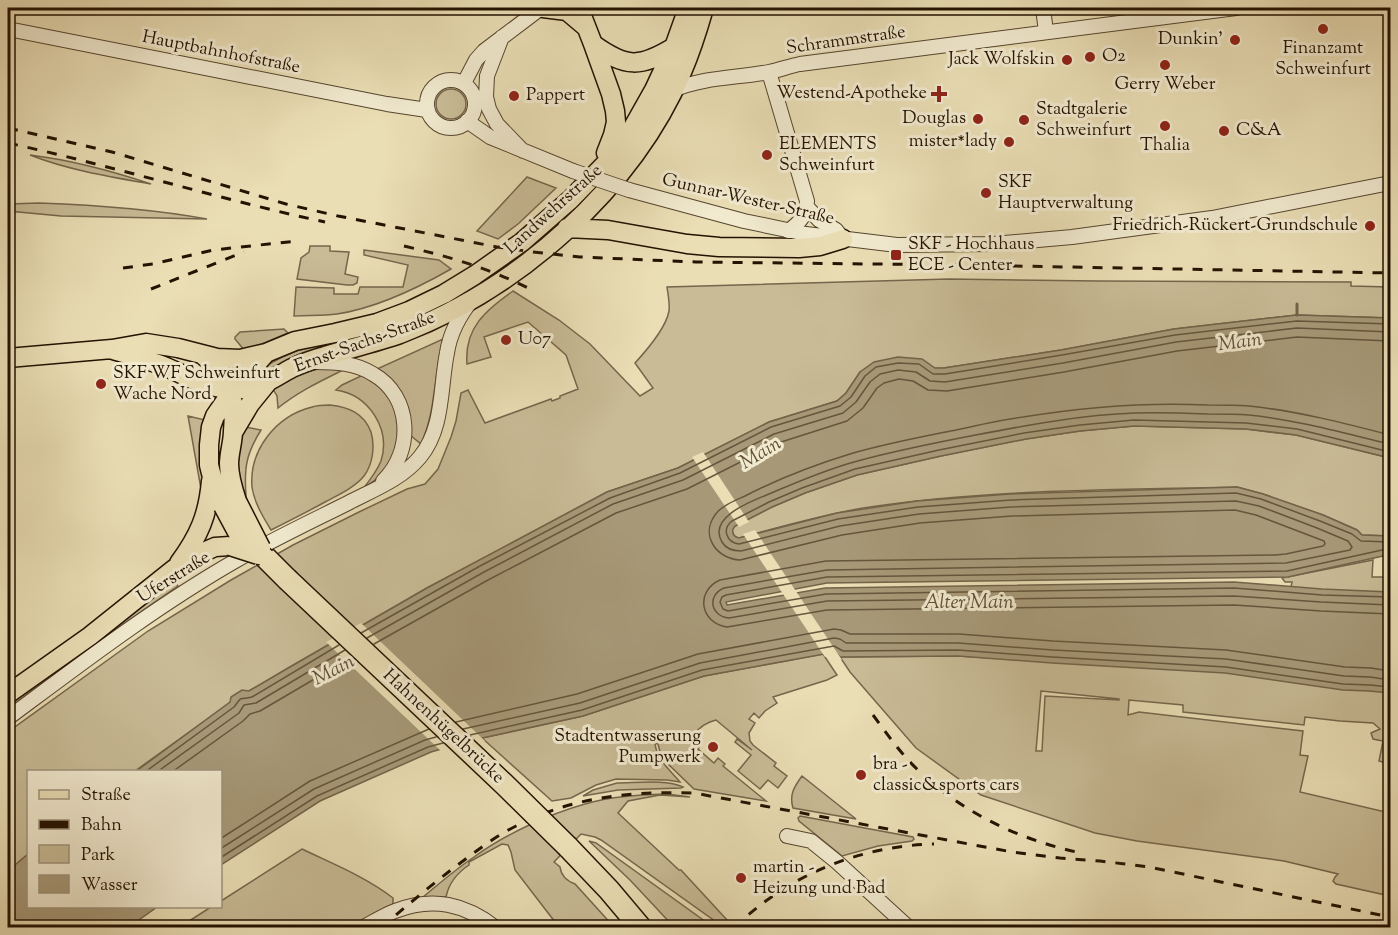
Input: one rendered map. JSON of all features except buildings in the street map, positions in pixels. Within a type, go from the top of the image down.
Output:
[{"type":"highway","name":"Hahnenhügelbrücke","points":[[266,558],[568,847],[641,927]]},
{"type":"main road","points":[[542,8],[567,12],[590,36],[619,60],[647,61],[681,51]]},
{"type":"main road","points":[[579,8],[611,94],[616,122],[609,147],[593,175]]},
{"type":"main road","name":"Landwehrstraße","points":[[496,284],[526,264],[567,228],[606,189],[635,153],[673,90],[688,8]]},
{"type":"main road","name":"Landwehrstraße","points":[[475,275],[515,248],[543,225],[605,164],[632,129],[662,74],[681,51],[704,8]]},
{"type":"main road","points":[[567,228],[608,230],[687,244],[758,248],[820,246],[843,239]]},
{"type":"main road","name":"Ernst-Sachs-Straße","points":[[8,358],[112,349],[146,343],[232,360],[266,353],[295,341],[395,317],[444,294],[475,275]]},
{"type":"main road","name":"Ernst-Sachs-Straße","points":[[112,349],[159,364],[194,381],[232,390],[253,388],[307,362],[399,334],[473,299],[496,284]]},
{"type":"main road","name":"Hahnenhügelbrücke","points":[[230,504],[211,476],[208,454],[210,436],[215,416],[232,390],[266,353]]},
{"type":"main road","name":"Ernst-Sachs-Straße","points":[[202,355],[214,363],[232,390],[233,433]]},
{"type":"main road","name":"Ernst-Sachs-Straße","points":[[194,381],[210,401],[215,416]]},
{"type":"main road","points":[[233,433],[250,404],[267,383]]},
{"type":"main road","name":"Hahnenhügelbrücke","points":[[233,433],[229,465],[230,504],[237,532],[266,558]]},
{"type":"main road","points":[[174,569],[198,534],[210,496],[211,476]]},
{"type":"main road","points":[[8,694],[90,636],[174,569],[198,554],[223,546],[236,547],[266,558]]},
{"type":"street","points":[[464,83],[476,60],[484,51],[542,8]]},
{"type":"street","points":[[1043,8],[1046,32]]},
{"type":"street","name":"Schrammstraße","points":[[673,90],[712,79],[768,72],[800,64],[1236,8]]},
{"type":"street","name":"Hauptbahnhofstraße","points":[[8,29],[427,110]]},
{"type":"street","points":[[502,37],[490,67],[486,97],[497,124],[523,151]]},
{"type":"street","points":[[681,51],[695,70],[702,76],[712,79]]},
{"type":"street","points":[[768,72],[807,207],[798,224],[788,231]]},
{"type":"street","points":[[451,79],[464,83],[472,93],[475,105],[467,122],[461,126],[448,128],[435,122],[427,110],[427,98],[433,87],[451,79]]},
{"type":"street","name":"Gunnar-Wester-Straße","points":[[467,122],[490,137],[523,151],[629,190],[788,231],[909,245],[993,244],[1047,240],[1212,218],[1390,183]]},
{"type":"street","points":[[807,207],[819,220],[836,230],[843,239]]},
{"type":"street","name":"Uferstraße","points":[[8,718],[144,618],[225,567],[407,470],[427,447],[435,428],[450,339],[458,320],[473,299]]},
{"type":"street","name":"Uferstraße","points":[[307,362],[329,362],[362,368],[381,379],[396,395],[405,426],[402,451],[387,477],[373,490]]},
{"type":"street","points":[[787,836],[811,842],[818,847],[863,884],[909,927]]},
{"type":"street","points":[[362,927],[394,911],[432,903],[471,911],[496,927]]},
{"type":"green space","points":[[451,89],[462,93],[466,104],[462,115],[451,119],[440,115],[436,104],[440,93]]},
{"type":"green space","points":[[30,155],[91,166],[151,184],[74,169]]},
{"type":"green space","points":[[613,169],[576,209],[537,245],[492,278],[459,298],[407,323],[264,375],[260,369],[296,351],[391,325]]},
{"type":"green space","points":[[527,177],[556,188],[518,224],[498,239],[477,231]]},
{"type":"green space","points":[[39,203],[123,208],[207,219],[61,216],[8,211],[8,204]]},
{"type":"green space","points":[[310,246],[330,246],[330,251],[349,252],[345,274],[358,277],[357,283],[347,285],[297,279],[301,258],[309,252]]},
{"type":"green space","points":[[364,250],[439,260],[451,269],[410,290],[367,307],[337,314],[294,316],[296,287],[334,288],[334,294],[358,294],[360,287],[403,287],[408,265],[364,255]]},
{"type":"green space","points":[[949,279],[1351,282],[1351,286],[1390,287],[1390,318],[1297,315],[1174,329],[1061,350],[944,368],[860,372],[846,393],[837,401],[769,422],[678,468],[607,492],[427,588],[249,691],[238,695],[136,770],[27,770],[27,855],[8,871],[8,732],[148,631],[231,580],[293,545],[359,512],[407,489],[425,484],[438,469],[451,437],[461,393],[468,390],[485,423],[551,399],[552,401],[578,389],[566,355],[528,322],[484,337],[491,357],[467,364],[467,351],[473,330],[494,305],[513,291],[559,320],[590,344],[640,396],[653,388],[635,363],[655,339],[667,318],[669,305],[667,287]]},
{"type":"green space","points":[[284,329],[288,333],[245,351],[235,339],[240,332]]},
{"type":"green space","points":[[443,339],[430,419],[421,444],[410,435],[405,408],[377,369]]},
{"type":"green space","points":[[323,368],[345,369],[302,391],[278,408],[277,396],[273,389],[296,376]]},
{"type":"green space","points":[[365,374],[384,387],[399,416],[397,452],[380,476],[363,489],[381,461],[383,437],[380,426],[375,415],[367,406],[348,393],[336,390]]},
{"type":"green space","points":[[330,405],[355,412],[368,425],[373,449],[367,471],[356,484],[346,491],[271,530],[257,504],[252,487],[252,473],[260,448],[276,427],[287,418],[312,407]]},
{"type":"green space","points":[[188,416],[205,420],[201,464],[204,482],[201,489]]},
{"type":"green space","points":[[1134,426],[1246,429],[1296,435],[1390,458],[1390,536],[1362,535],[1357,530],[1323,515],[1237,487],[956,497],[847,511],[739,538],[732,532],[735,526],[772,507],[857,475],[1026,439]]},
{"type":"green space","points":[[245,427],[261,430],[252,446],[247,462],[246,496],[240,480],[238,462]]},
{"type":"green space","points":[[1373,560],[1372,577],[1390,577],[1390,764],[1379,761],[1383,741],[1373,739],[1371,733],[1380,729],[1373,723],[1305,717],[1304,725],[1183,712],[1183,705],[1129,700],[1128,715],[1139,712],[1303,731],[1300,755],[1308,756],[1300,792],[1390,813],[1390,896],[1336,884],[1333,881],[1338,874],[1284,861],[1095,833],[981,795],[916,748],[850,672],[840,657],[958,656],[1274,674],[1292,582],[1285,582],[1282,578]],"holes":[[[1041,691],[1119,699],[1045,696],[1042,751],[1036,751]]]},
{"type":"green space","points":[[175,582],[178,586],[93,645],[8,709],[8,703]]},
{"type":"green space","points":[[823,654],[837,675],[773,697],[777,703],[759,718],[754,713],[749,719],[755,723],[749,733],[750,741],[776,763],[774,766],[787,776],[778,788],[768,780],[760,789],[738,771],[751,755],[735,742],[737,739],[752,750],[716,720],[702,726],[692,736],[701,744],[698,749],[714,763],[718,758],[725,764],[723,766],[766,801],[694,789],[668,764],[658,744],[655,743],[661,759],[680,782],[616,779],[596,785],[571,798],[552,801],[482,738],[583,716],[704,676]]},
{"type":"green space","points":[[802,776],[856,819],[793,808],[793,791]]},
{"type":"green space","points":[[660,782],[683,787],[618,790],[583,796],[593,790],[617,783]]},
{"type":"green space","points":[[667,794],[690,797],[660,795],[628,801],[618,813],[681,870],[727,920],[715,921],[601,840],[581,834],[554,862],[560,867],[565,877],[575,884],[614,927],[549,927],[555,922],[515,870],[508,845],[502,844],[469,862],[469,865],[451,882],[446,897],[423,897],[454,871],[486,849],[542,819],[605,799]]},
{"type":"green space","points":[[800,816],[914,839],[842,856],[799,821]]},
{"type":"green space","points":[[589,841],[596,843],[713,927],[674,927]]},
{"type":"green space","points":[[302,849],[372,884],[393,898],[393,904],[352,927],[178,928],[209,908],[222,908],[222,900]]},
{"type":"water","points":[[1297,315],[1390,318],[1390,458],[1296,435],[1246,429],[1134,426],[1080,431],[1026,439],[857,475],[772,507],[735,526],[733,534],[739,538],[837,513],[917,501],[1010,494],[1237,487],[1323,515],[1357,530],[1362,535],[1390,536],[1390,556],[1288,577],[827,583],[726,602],[727,605],[825,588],[1234,582],[1390,592],[1390,693],[1343,690],[1225,673],[958,656],[840,657],[835,652],[704,676],[583,716],[473,740],[431,752],[320,801],[222,864],[222,770],[138,770],[230,702],[231,697],[242,690],[249,691],[427,588],[607,492],[678,468],[769,422],[837,401],[846,393],[860,372],[874,362],[898,357],[922,359],[935,368],[944,368],[1061,350],[1174,329]]},
{"type":"water","points":[[27,855],[27,908],[156,908],[129,927],[8,927],[8,871]]},
{"type":"pier","points":[[703,452],[749,522],[739,527],[692,457]]},
{"type":"pier","points":[[755,530],[842,660],[836,659],[834,655],[825,657],[743,534]]},
{"type":"pier","points":[[361,623],[485,741],[442,752],[326,642]]},
{"type":"waterway","points":[[1293,12],[1323,8]]},
{"type":"waterway","points":[[1297,304],[1297,315]]},
{"type":"waterway","points":[[1387,457],[1390,460]]},
{"type":"railway","points":[[8,128],[112,152],[286,204],[338,216],[497,247],[580,257],[696,262],[1390,273]]},
{"type":"railway","points":[[8,143],[325,222]]},
{"type":"railway","points":[[123,268],[153,264],[213,250],[297,241]]},
{"type":"railway","points":[[404,246],[469,264],[532,290]]},
{"type":"railway","points":[[151,289],[244,252]]},
{"type":"railway","points":[[873,715],[910,762],[928,779],[967,808],[1010,831],[1081,853]]},
{"type":"railway","points":[[381,928],[477,850],[508,830],[537,816],[580,802],[648,793],[694,793],[1012,852],[1149,867],[1390,917]]},
{"type":"railway","points":[[734,928],[777,893],[826,867],[852,857],[879,851],[934,844]]},
{"type":"place","name":"Finanzamt Schweinfurt","points":[[1323,29]]},
{"type":"place","name":"Dunkin'","points":[[1235,40]]},
{"type":"place","name":"O2","points":[[1090,57]]},
{"type":"place","name":"Jack Wolfskin","points":[[1067,60]]},
{"type":"place","name":"Gerry Weber","points":[[1165,65]]},
{"type":"place","name":"Westend-Apotheke","points":[[939,94]]},
{"type":"place","name":"Pappert","points":[[514,96]]},
{"type":"place","name":"Douglas","points":[[978,119]]},
{"type":"place","name":"Stadtgalerie Schweinfurt","points":[[1024,120]]},
{"type":"place","name":"Thalia","points":[[1165,126]]},
{"type":"place","name":"C&A","points":[[1224,131]]},
{"type":"place","name":"mister*lady","points":[[1009,142]]},
{"type":"place","name":"ELEMENTS Schweinfurt","points":[[767,155]]},
{"type":"place","name":"SKF Hauptverwaltung","points":[[986,193]]},
{"type":"place","name":"Friedrich-Rückert-Grundschule","points":[[1370,226]]},
{"type":"place","name":"SKF - Hochhaus ECE - Center","points":[[896,255]]},
{"type":"place","name":"U07","points":[[506,340]]},
{"type":"place","name":"SKF WF Schweinfurt Wache Nord","points":[[101,384]]},
{"type":"place","name":"Stadtentwasserung Pumpwerk","points":[[713,747]]},
{"type":"place","name":"bra - classic&sports cars","points":[[861,775]]},
{"type":"place","name":"martin - Heizung und Bad","points":[[741,878]]},
{"type":"water label","name":"Main","points":[[1240,343]]},
{"type":"water label","name":"Main","points":[[761,454]]},
{"type":"water label","name":"Alter Main","points":[[969,603]]},
{"type":"water label","name":"Main","points":[[334,671]]}]
